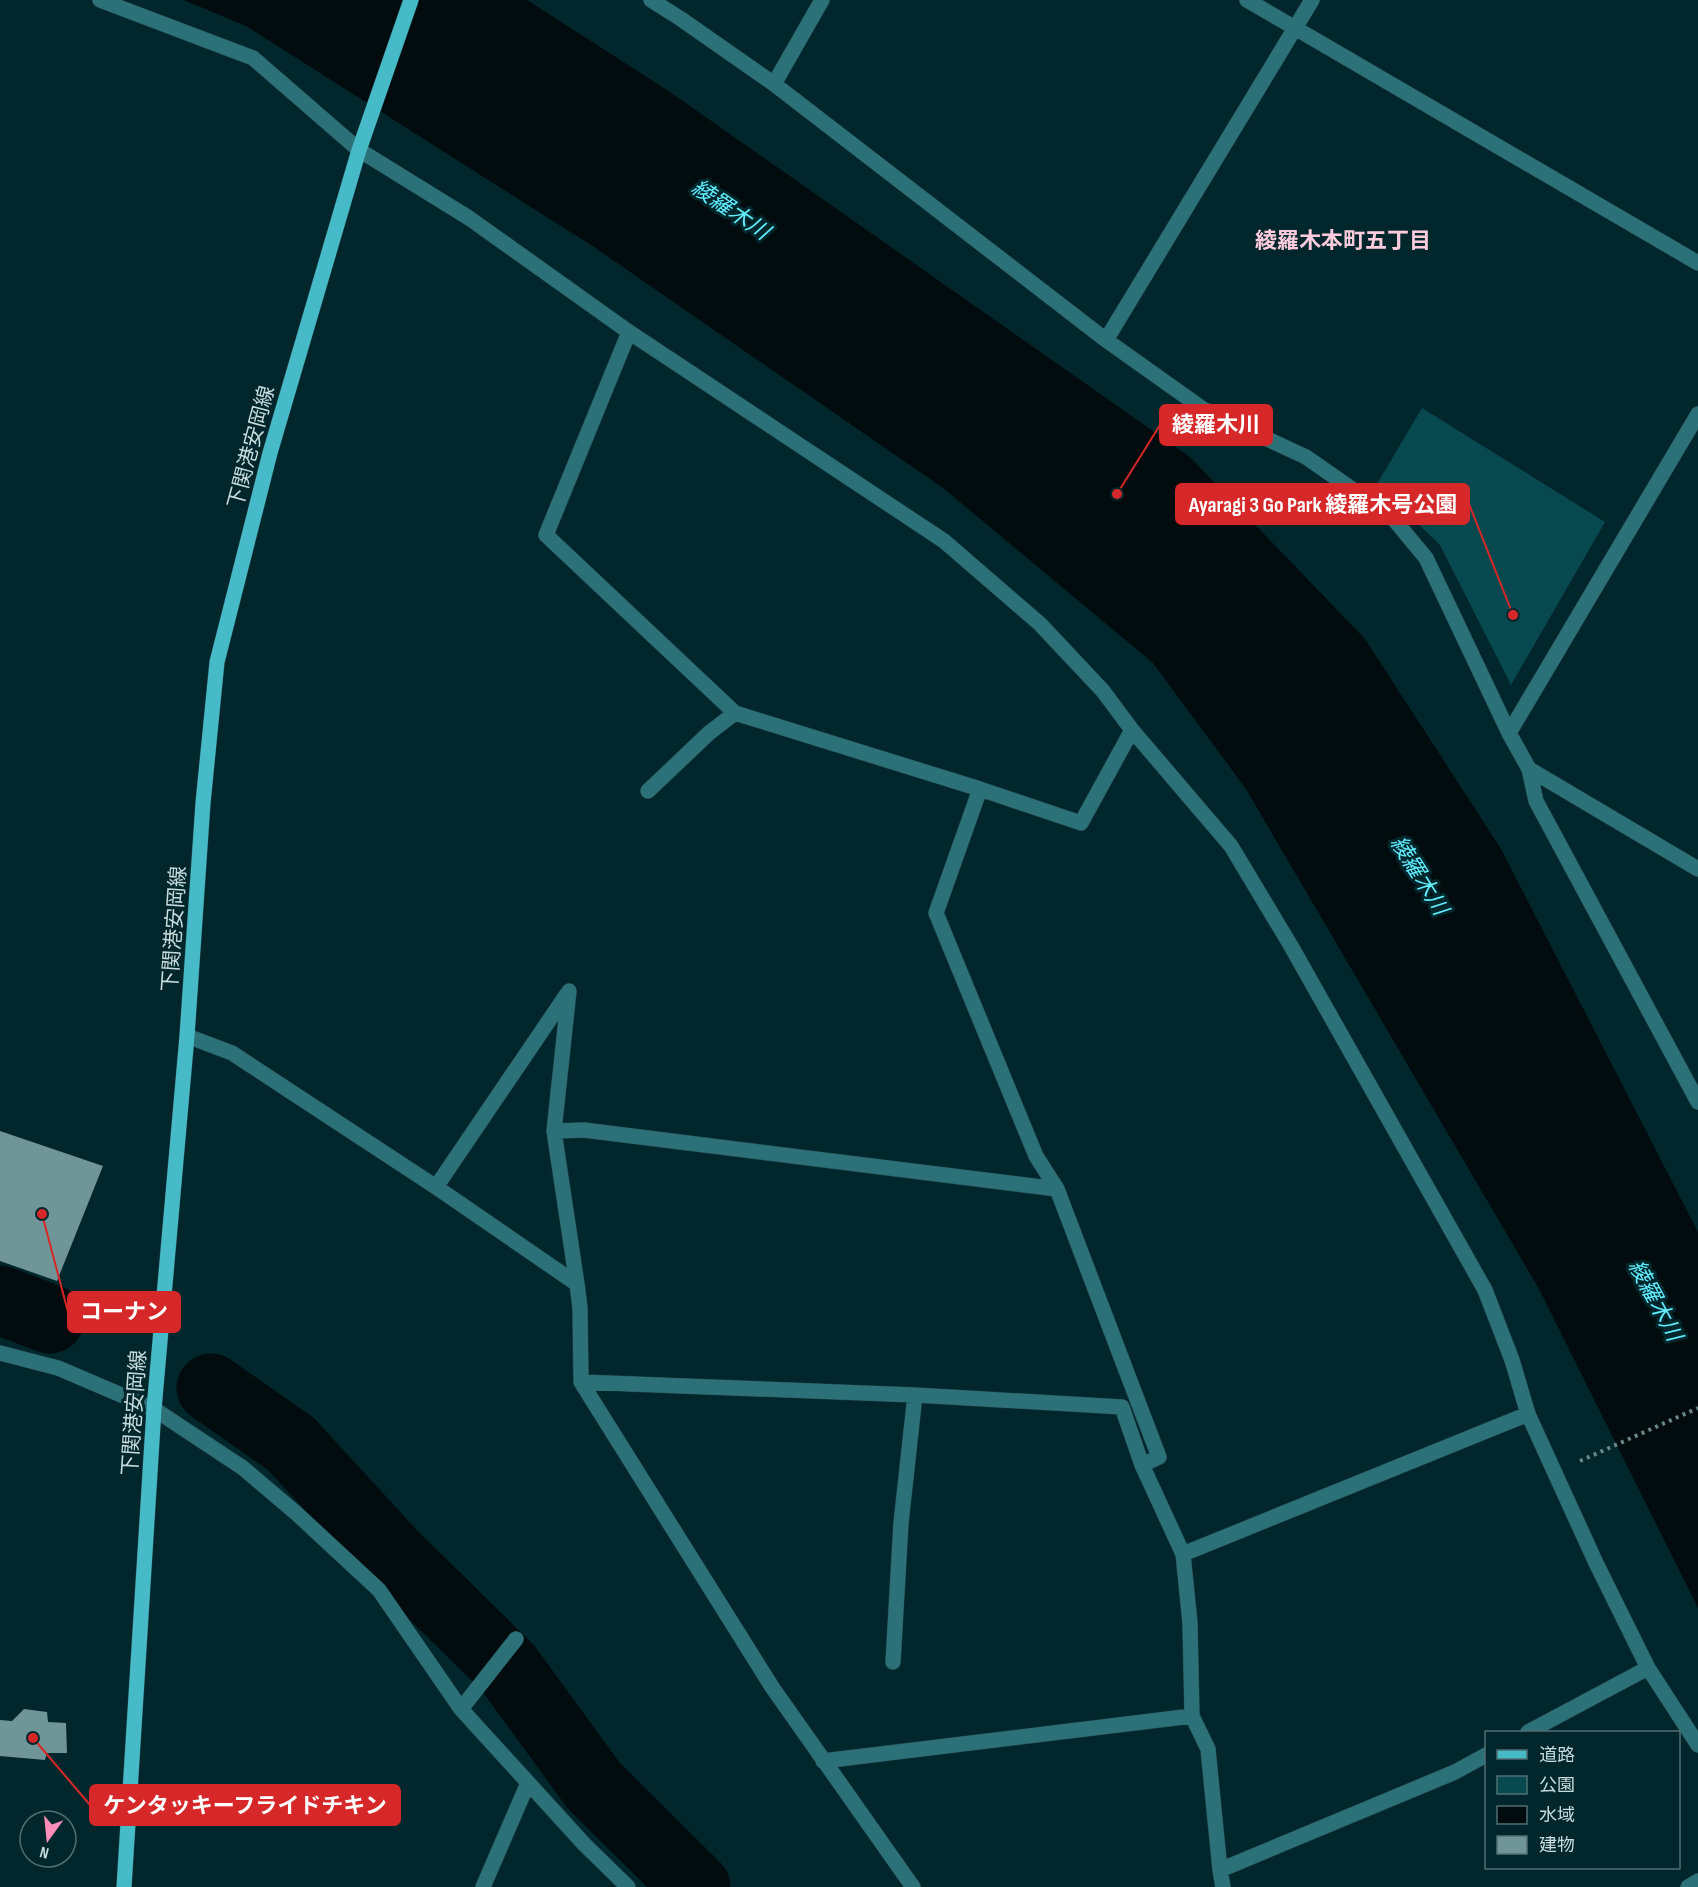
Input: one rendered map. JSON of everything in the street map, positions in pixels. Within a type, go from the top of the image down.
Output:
[{"type":"main road","name":"下関港安岡線","points":[[124,1887],[154,1409],[187,1036],[203,803],[217,662],[270,453],[359,150],[411,0]]},
{"type":"street","points":[[100,0],[253,58],[359,150],[469,218],[629,332],[944,541],[1040,624],[1103,691],[1132,730],[1231,846],[1291,946],[1485,1290],[1512,1360],[1528,1413],[1555,1473],[1648,1668],[1698,1745]]},
{"type":"street","points":[[651,0],[681,18],[774,84],[1106,340],[1203,409],[1306,457],[1392,517],[1426,558],[1509,733],[1529,769],[1536,801],[1698,1102]]},
{"type":"street","points":[[774,84],[822,0]]},
{"type":"street","points":[[1247,0],[1698,263]]},
{"type":"street","points":[[1106,340],[1312,0]]},
{"type":"street","points":[[629,332],[546,535],[735,713],[980,789],[1081,823],[1132,730]]},
{"type":"street","points":[[1509,733],[1698,414]]},
{"type":"street","points":[[648,791],[709,733],[735,713]]},
{"type":"street","points":[[1529,769],[1698,869]]},
{"type":"street","points":[[980,789],[936,913],[1036,1156],[1058,1189],[1159,1457],[1142,1465]]},
{"type":"street","points":[[436,1187],[569,991],[554,1131],[580,1308],[581,1382],[772,1687],[913,1887]]},
{"type":"street","points":[[187,1036],[232,1053],[436,1187],[577,1284]]},
{"type":"street","points":[[554,1131],[584,1130],[1058,1189]]},
{"type":"street","points":[[0,1353],[58,1368],[154,1409],[243,1468],[296,1513],[379,1590],[461,1709],[584,1844],[628,1887]]},
{"type":"street","points":[[581,1382],[915,1395],[1122,1407],[1142,1465],[1183,1554],[1190,1623],[1192,1716],[1209,1749],[1223,1887]]},
{"type":"street","points":[[893,1662],[901,1523],[915,1395]]},
{"type":"street","points":[[1183,1554],[1528,1413]]},
{"type":"street","points":[[461,1709],[516,1639]]},
{"type":"street","points":[[1530,1731],[1648,1668]]},
{"type":"street","points":[[823,1761],[1192,1716]]},
{"type":"street","points":[[1220,1869],[1455,1772],[1485,1756]]},
{"type":"street","points":[[483,1887],[528,1783]]},
{"type":"street","points":[[1688,1887],[1698,1881]]},
{"type":"path","points":[[1555,1473],[1698,1408]]},
{"type":"green space","points":[[1422,408],[1605,522],[1511,685],[1440,545],[1377,484]]},
{"type":"water","points":[[184,0],[527,0],[670,92],[1190,457],[1365,639],[1501,849],[1698,1232],[1698,1608],[1539,1289],[1246,789],[1153,663],[943,488],[594,247],[246,26]]},
{"type":"building","points":[[0,1131],[103,1166],[57,1281],[0,1261]]},
{"type":"building","points":[[24,1709],[47,1712],[48,1722],[66,1723],[67,1753],[47,1753],[45,1760],[0,1756],[0,1720],[12,1721]]},
{"type":"waterway","points":[[0,1300],[50,1319]]},
{"type":"waterway","points":[[211,1388],[291,1444],[392,1554],[508,1668],[594,1786],[696,1887]]},
{"type":"place","name":"綾羅木川","points":[[1117,494]]},
{"type":"place","name":"Ayaragi 3 Go Park 綾羅木号公園","points":[[1513,615]]},
{"type":"place","name":"コーナン","points":[[42,1214]]},
{"type":"place","name":"ケンタッキーフライドチキン","points":[[33,1738]]},
{"type":"district","name":"綾羅木本町五丁目","points":[[1343,240]]}]
